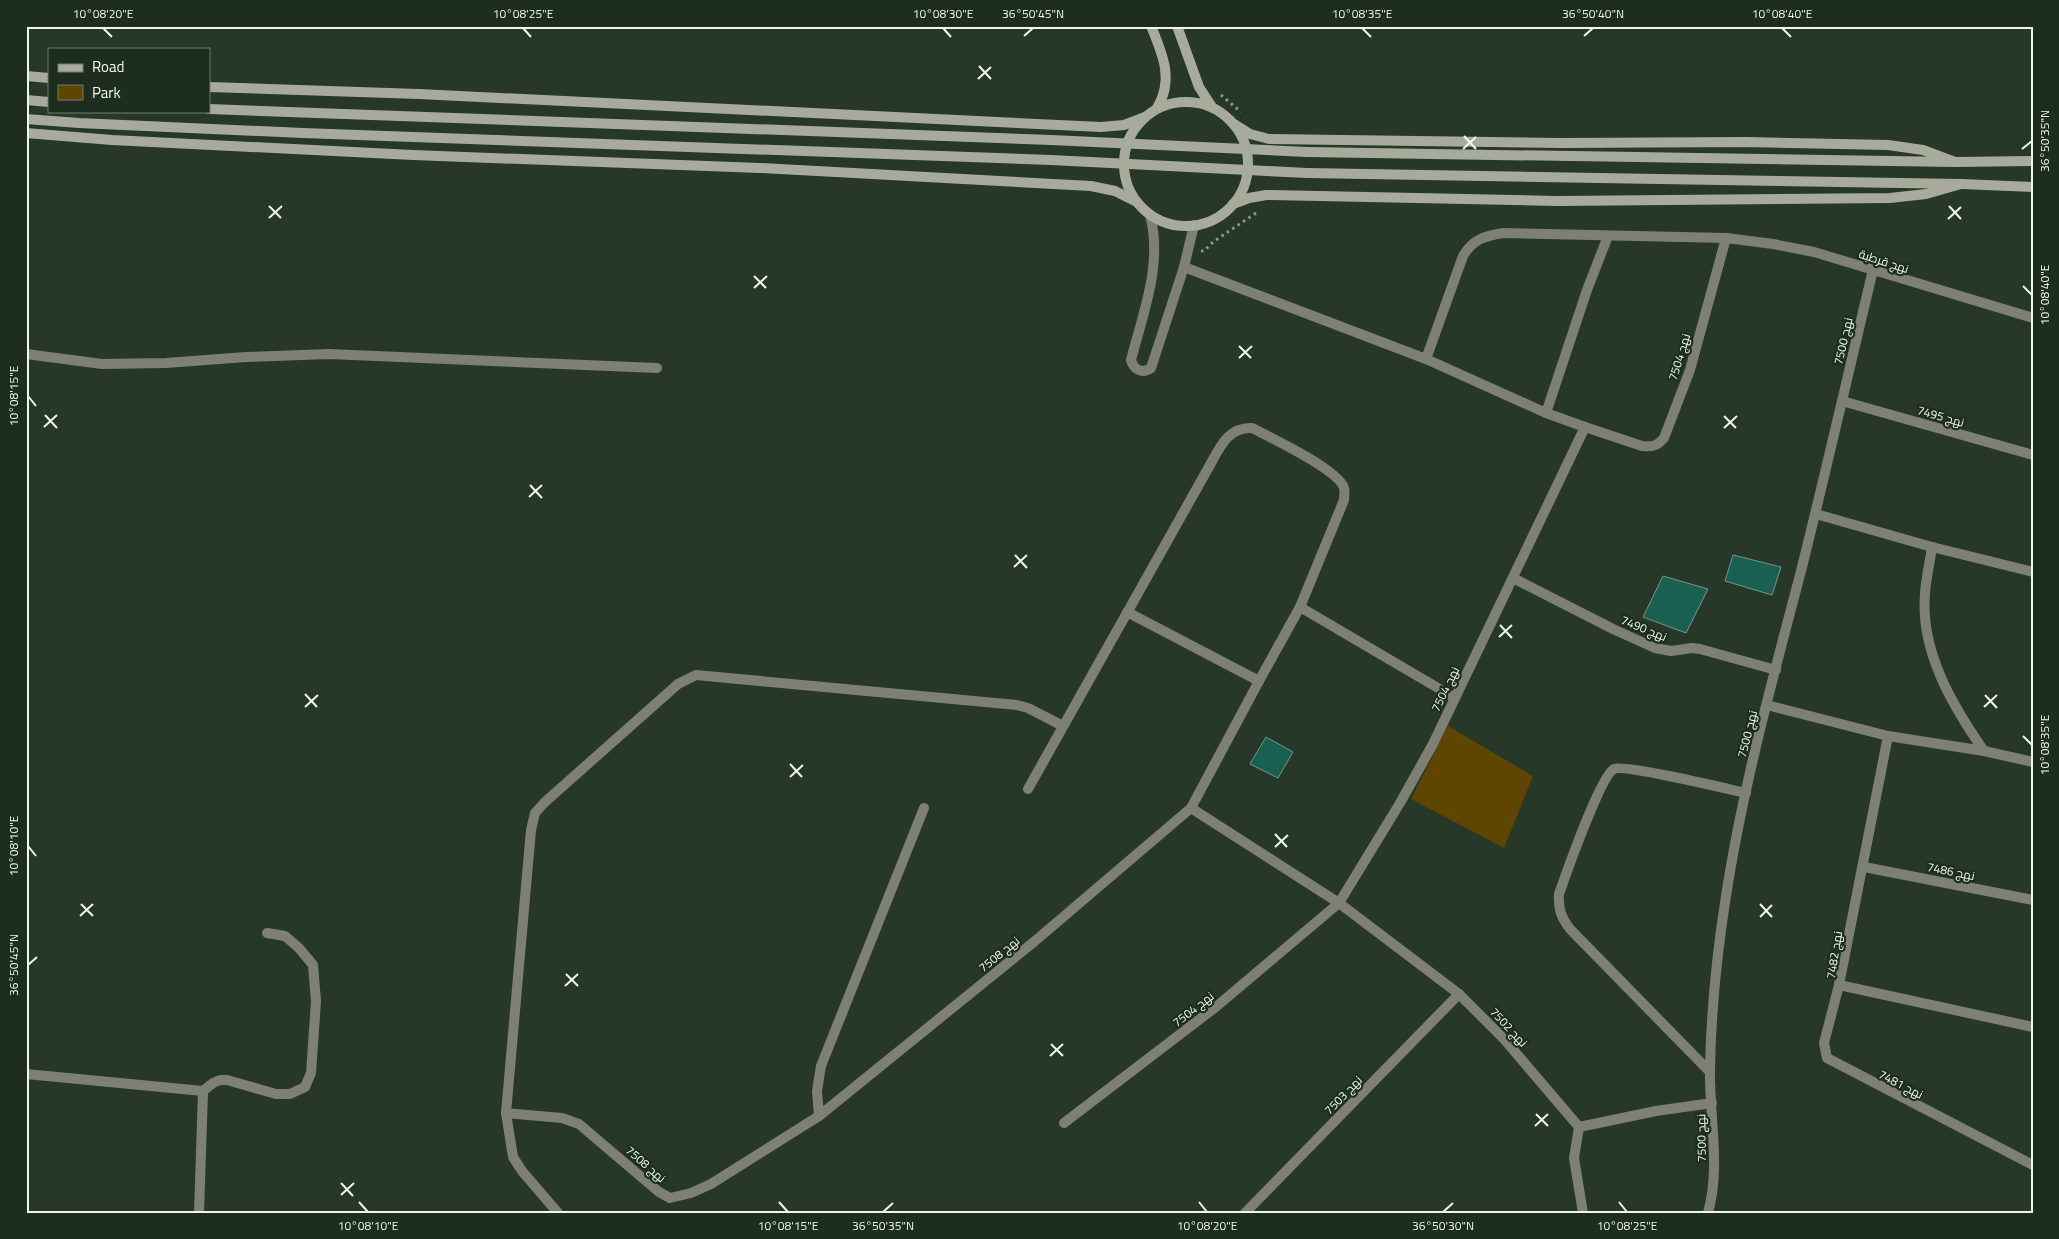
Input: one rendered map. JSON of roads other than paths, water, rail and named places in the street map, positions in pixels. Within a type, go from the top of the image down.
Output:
[{"type":"street","points":[[1152,26],[1164,58],[1167,75],[1164,92],[1157,108]]},
{"type":"street","points":[[1177,26],[1198,87],[1213,108],[1250,134],[1269,139],[1561,143],[1745,142],[1888,145],[1923,150],[1955,162]]},
{"type":"street","points":[[26,76],[48,78]]},
{"type":"street","points":[[210,87],[419,94],[1101,127],[1124,125],[1145,117]]},
{"type":"street","points":[[26,100],[48,102]]},
{"type":"street","points":[[1213,108],[1202,104],[1185,102],[1168,104],[1157,108],[1145,117],[1131,133],[1124,153],[1123,163],[1127,184],[1137,202],[1150,215],[1171,224],[1194,225],[1215,218],[1232,204],[1244,186],[1248,164],[1245,143],[1234,124]]},
{"type":"street","points":[[210,109],[1052,140],[1307,152],[1955,162],[2033,161]]},
{"type":"street","points":[[26,119],[293,132],[1051,160],[1307,172],[1961,184],[2033,187]]},
{"type":"street","points":[[26,134],[132,141],[760,168],[1091,186],[1115,191],[1137,202]]},
{"type":"street","points":[[1232,204],[1266,195],[1557,201],[1890,198],[1926,194],[1961,184]]},
{"type":"street","points":[[1150,215],[1155,244],[1154,268],[1130,360],[1134,368],[1138,370],[1151,368],[1184,266],[1194,225]]},
{"type":"street","name":"نهج قرطبة","points":[[1426,359],[1456,271],[1468,246],[1486,236],[1503,233],[1726,238],[1773,244],[1814,252],[2033,318]]},
{"type":"street","points":[[1546,413],[1587,290],[1608,236]]},
{"type":"street","name":"نهج 7504","points":[[1064,1123],[1217,1006],[1339,903],[1400,803],[1455,698],[1585,427],[1642,446],[1651,447],[1658,445],[1664,438],[1690,370],[1726,238]]},
{"type":"street","points":[[1184,266],[1426,359],[1546,413],[1585,427]]},
{"type":"street","name":"نهج 7500","points":[[1708,1213],[1713,1191],[1714,1158],[1710,1072],[1715,973],[1726,893],[1746,793],[1816,514],[1872,270]]},
{"type":"street","points":[[26,354],[102,364],[166,363],[246,357],[329,354],[657,368]]},
{"type":"street","name":"نهج 7495","points":[[1842,401],[2033,454]]},
{"type":"street","points":[[1028,789],[1222,444],[1231,433],[1242,428],[1252,428],[1318,464],[1339,481],[1344,488],[1344,500],[1300,607],[1192,808]]},
{"type":"street","points":[[1816,514],[1932,547],[2033,572]]},
{"type":"street","points":[[1932,547],[1924,600],[1924,615],[1931,648],[1953,704],[1984,751]]},
{"type":"street","name":"نهج 7490","points":[[1513,578],[1613,629],[1655,648],[1671,651],[1692,648],[1700,649],[1776,670]]},
{"type":"street","points":[[1300,607],[1455,698]]},
{"type":"street","points":[[1127,612],[1259,681]]},
{"type":"street","points":[[558,1213],[522,1172],[513,1157],[506,1113],[531,830],[535,813],[545,802],[678,684],[696,676],[1016,705],[1028,708],[1063,726]]},
{"type":"street","points":[[1767,705],[1888,736],[1984,751],[2033,762]]},
{"type":"street","name":"نهج 7482","points":[[1888,736],[1864,867],[1839,985],[2033,1027]]},
{"type":"street","points":[[1710,1072],[1570,929],[1560,916],[1558,906],[1559,894],[1602,786],[1614,769],[1619,767],[1746,793]]},
{"type":"street","points":[[820,1116],[817,1091],[821,1066],[924,808]]},
{"type":"street","name":"نهج 7502","points":[[1192,808],[1339,903],[1458,994],[1504,1039],[1579,1127]]},
{"type":"street","name":"نهج 7508","points":[[506,1113],[562,1118],[579,1124],[659,1192],[670,1198],[691,1193],[711,1184],[820,1116],[1035,941],[1192,808]]},
{"type":"street","name":"نهج 7486","points":[[1864,867],[2033,900]]},
{"type":"street","points":[[26,1074],[202,1091],[220,1080],[227,1080],[276,1094],[290,1094],[305,1087],[311,1073],[316,1001],[316,980],[313,965],[299,948],[285,936],[267,933]]},
{"type":"street","name":"نهج 7481","points":[[1839,985],[1824,1043],[1827,1058],[2033,1165]]},
{"type":"street","name":"نهج 7503","points":[[1245,1213],[1458,994]]},
{"type":"street","points":[[199,1213],[202,1091]]},
{"type":"street","points":[[1583,1213],[1574,1158],[1579,1127],[1656,1110],[1712,1103]]}]
